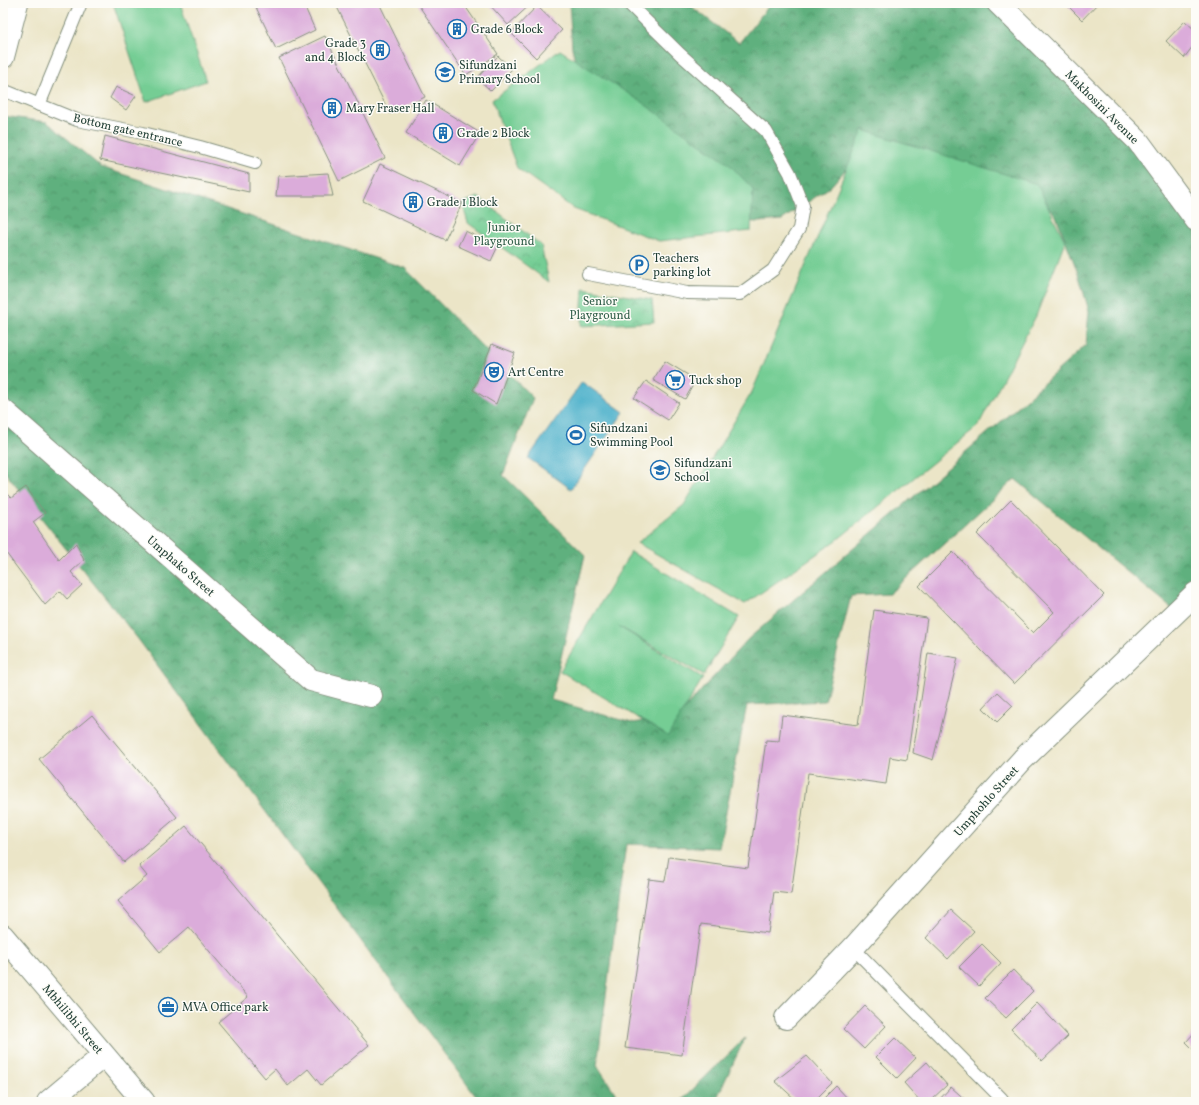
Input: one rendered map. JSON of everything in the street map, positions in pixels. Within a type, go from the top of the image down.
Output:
[{"type":"street","points":[[3,57],[18,3]]},
{"type":"street","name":"Makhosini Avenue","points":[[998,3],[1138,141],[1196,220]]},
{"type":"street","name":"Umphako Street","points":[[3,410],[311,680],[371,696]]},
{"type":"street","name":"Umphohlo Street","points":[[786,1018],[853,948],[1023,759],[1196,593]]},
{"type":"street","name":"Mbhilibhi Street","points":[[3,936],[103,1056],[144,1102]]},
{"type":"street","points":[[48,1102],[103,1056]]},
{"type":"lane","points":[[39,105],[81,3]]},
{"type":"lane","points":[[588,274],[687,293],[740,294],[773,270],[798,229],[803,206],[790,174],[766,131],[680,54],[628,3]]},
{"type":"lane","name":"Bottom gate entrance","points":[[3,90],[77,120],[157,136],[254,163]]},
{"type":"lane","points":[[853,948],[1002,1099]]},
{"type":"green space","points":[[113,3],[180,3],[206,81],[146,102]]},
{"type":"green space","points":[[569,3],[687,3],[739,43],[771,3],[998,3],[1196,206],[1196,593],[1177,613],[1015,479],[889,594],[851,596],[825,701],[747,705],[719,848],[626,844],[597,1065],[621,1102],[480,1102],[138,639],[3,470],[3,116],[47,122],[101,167],[405,268],[533,398],[503,475],[585,555],[551,700],[632,723],[678,716],[748,639],[1005,418],[1086,345],[1089,311],[1078,273],[1056,216],[1032,186],[868,144],[830,187],[782,220],[759,222],[729,221],[590,115],[572,48]]},
{"type":"green space","points":[[560,50],[640,101],[730,165],[753,189],[751,231],[659,241],[574,209],[517,168],[492,100]]},
{"type":"green space","points":[[863,130],[1037,184],[1065,241],[1036,316],[978,426],[837,540],[745,604],[637,543],[684,505],[752,392]]},
{"type":"green space","name":"Junior Playground","points":[[478,197],[541,245],[549,282],[468,223],[462,203]]},
{"type":"green space","name":"Senior Playground","points":[[583,288],[652,300],[654,322],[581,326]]},
{"type":"green space","points":[[631,552],[739,617],[704,675],[618,626],[703,678],[668,736],[560,671]]},
{"type":"green space","points":[[745,1038],[715,1102],[680,1102]]},
{"type":"water","name":"Sifundzani Swimming Pool","points":[[582,382],[624,412],[571,489],[528,458]]},
{"type":"building","points":[[254,3],[303,3],[315,30],[276,49]]},
{"type":"building","name":"Grade 3 and 4 Block","points":[[335,3],[379,3],[425,97],[390,114]]},
{"type":"building","name":"Grade 6 Block","points":[[417,3],[463,3],[498,54],[466,75]]},
{"type":"building","points":[[488,3],[532,3],[508,25]]},
{"type":"building","points":[[1065,3],[1098,3],[1082,20]]},
{"type":"building","points":[[537,6],[562,30],[536,58],[511,33]]},
{"type":"building","points":[[1185,21],[1196,31],[1196,42],[1184,58],[1166,41]]},
{"type":"building","name":"Mary Fraser Hall","points":[[325,36],[385,158],[339,181],[279,58]]},
{"type":"building","points":[[498,56],[512,69],[491,91],[477,78]]},
{"type":"building","points":[[116,87],[136,96],[126,110],[110,98]]},
{"type":"building","name":"Grade 2 Block","points":[[426,100],[480,133],[460,166],[406,133]]},
{"type":"building","points":[[105,136],[249,174],[249,192],[100,160]]},
{"type":"building","name":"Grade 1 Block","points":[[380,164],[462,203],[445,240],[363,201]]},
{"type":"building","points":[[328,173],[333,196],[276,196],[278,176]]},
{"type":"building","points":[[465,231],[498,246],[491,261],[458,246]]},
{"type":"building","name":"Art Centre","points":[[492,344],[515,353],[496,404],[473,390]]},
{"type":"building","name":"Tuck shop","points":[[665,361],[696,380],[685,399],[653,380]]},
{"type":"building","points":[[646,381],[679,403],[668,420],[634,398]]},
{"type":"building","points":[[26,487],[45,513],[33,522],[59,560],[76,543],[84,560],[71,572],[82,585],[67,599],[60,591],[45,605],[3,549],[3,490],[11,498]]},
{"type":"building","points":[[1011,500],[1104,595],[1014,684],[919,586],[953,552],[1033,633],[1054,612],[977,534]]},
{"type":"building","points":[[874,610],[927,618],[907,760],[890,757],[886,784],[808,773],[791,894],[774,892],[768,933],[701,924],[682,1055],[625,1048],[649,879],[665,881],[669,857],[748,868],[766,740],[779,741],[782,715],[858,725]]},
{"type":"building","points":[[928,653],[958,658],[933,760],[913,753]]},
{"type":"building","points":[[998,692],[1013,706],[997,722],[983,708]]},
{"type":"building","points":[[92,715],[177,817],[124,862],[39,759]]},
{"type":"building","points":[[186,826],[369,1045],[321,1085],[308,1069],[288,1086],[275,1069],[265,1078],[218,1022],[248,997],[189,927],[160,952],[118,901],[147,876],[139,866]]},
{"type":"building","points":[[951,910],[974,931],[948,959],[926,938]]},
{"type":"building","points":[[982,944],[1001,963],[979,986],[959,967]]},
{"type":"building","points":[[1013,970],[1033,991],[1006,1018],[985,998]]},
{"type":"building","points":[[1037,1003],[1068,1036],[1042,1061],[1011,1029]]},
{"type":"building","points":[[865,1006],[886,1026],[864,1049],[843,1029]]},
{"type":"building","points":[[1196,1031],[1196,1052],[1186,1042]]},
{"type":"building","points":[[895,1038],[916,1058],[897,1078],[876,1057]]},
{"type":"building","points":[[807,1056],[832,1083],[813,1102],[798,1102],[775,1081]]},
{"type":"building","points":[[927,1062],[947,1085],[929,1102],[921,1102],[904,1083]]},
{"type":"building","points":[[836,1086],[851,1102],[820,1102]]},
{"type":"building","points":[[951,1087],[968,1102],[937,1102]]},
{"type":"place","name":"Grade 6 Block","points":[[457,29]]},
{"type":"place","name":"Grade 3 and 4 Block","points":[[380,50]]},
{"type":"place","name":"Sifundzani Primary School","points":[[445,72]]},
{"type":"place","name":"Mary Fraser Hall","points":[[332,108]]},
{"type":"place","name":"Grade 2 Block","points":[[443,133]]},
{"type":"place","name":"Grade 1 Block","points":[[413,202]]},
{"type":"place","name":"Teachers parking lot","points":[[639,265]]},
{"type":"place","name":"Art Centre","points":[[494,372]]},
{"type":"place","name":"Tuck shop","points":[[675,380]]},
{"type":"place","name":"Sifundzani Swimming Pool","points":[[576,435]]},
{"type":"place","name":"Sifundzani School","points":[[660,470]]},
{"type":"place","name":"MVA Office park","points":[[168,1007]]}]
